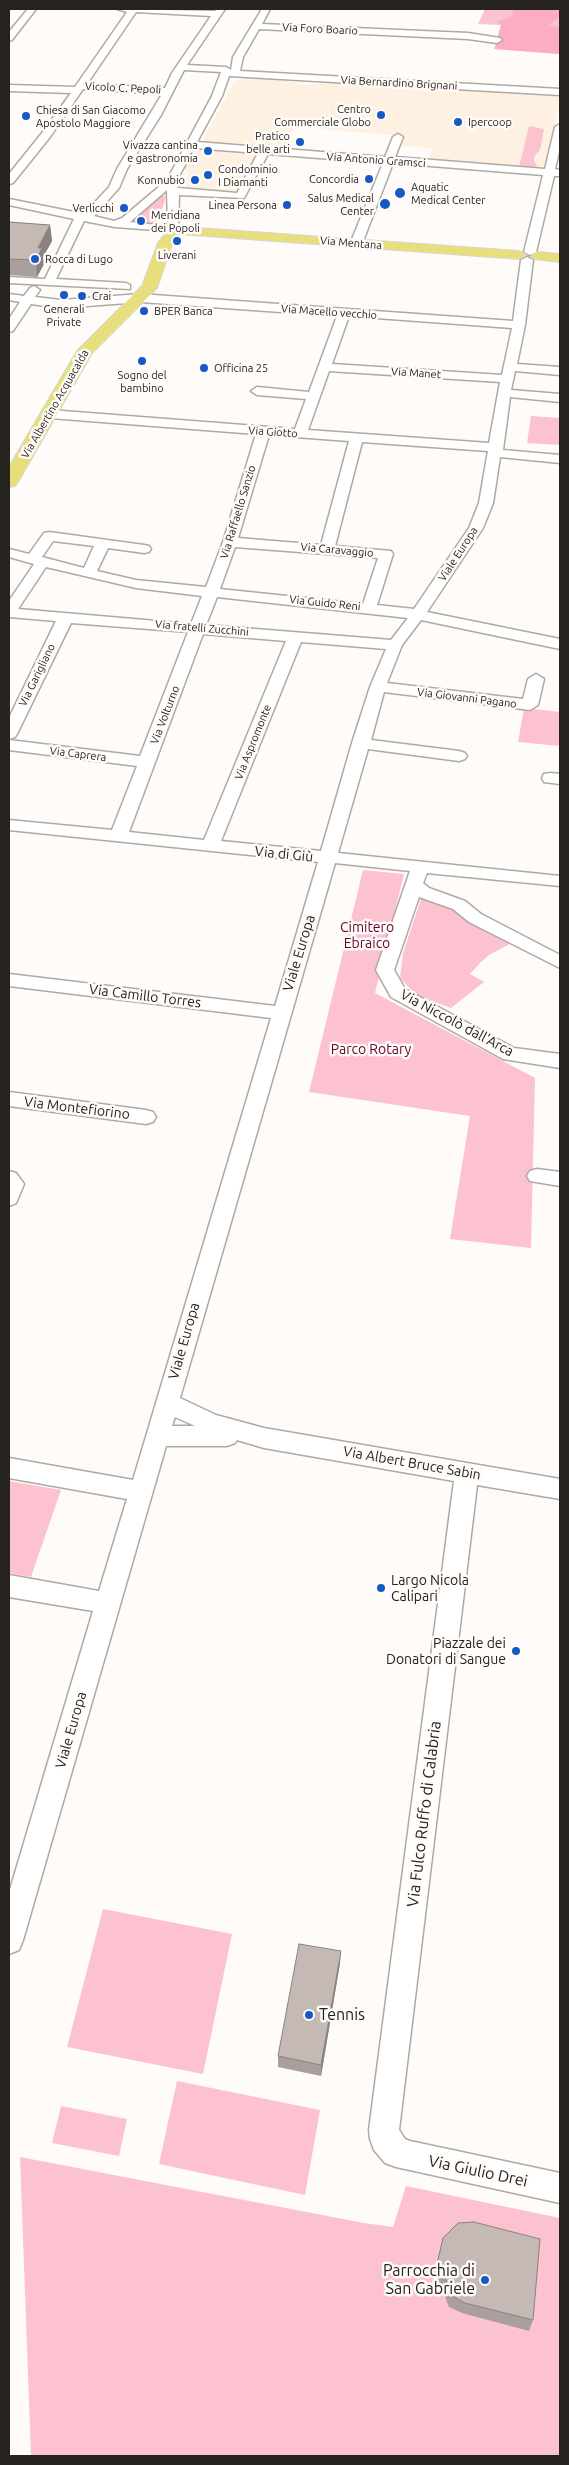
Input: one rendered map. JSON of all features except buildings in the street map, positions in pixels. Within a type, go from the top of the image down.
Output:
[{"type":"main road","name":"Via Mentana","points":[[174,230],[560,258]]},
{"type":"main road","name":"Via Albertino Acquacalda","points":[[9,482],[85,351],[109,325],[144,293],[165,243],[174,230]]},
{"type":"street","points":[[119,9],[219,11]]},
{"type":"street","points":[[9,181],[46,135],[134,9]]},
{"type":"street","points":[[16,11],[31,10]]},
{"type":"street","points":[[9,38],[31,10]]},
{"type":"street","points":[[9,202],[115,224],[174,230],[173,186],[192,145],[264,10]]},
{"type":"street","points":[[9,328],[28,299],[44,282],[81,217],[114,188],[122,169],[156,115],[181,67],[219,11]]},
{"type":"street","name":"Via Foro Boario","points":[[256,26],[468,36],[497,40]]},
{"type":"street","name":"Via Bernardino Brignani","points":[[181,67],[230,76],[345,80],[560,92]]},
{"type":"street","name":"Vicolo C. Pepoli","points":[[9,88],[168,91]]},
{"type":"street","name":"Viale Europa","points":[[9,1940],[378,687],[395,645],[476,528],[486,504],[504,393],[519,325],[529,256],[555,173],[560,127]]},
{"type":"street","points":[[356,244],[398,137]]},
{"type":"street","name":"Via Antonio Gramsci","points":[[192,145],[555,173]]},
{"type":"street","points":[[115,224],[126,220],[173,186],[240,196],[264,151]]},
{"type":"street","points":[[9,280],[93,285],[144,293]]},
{"type":"street","points":[[9,297],[61,304],[144,293]]},
{"type":"street","name":"Via Macello vecchio","points":[[144,293],[344,313],[519,325]]},
{"type":"street","points":[[300,434],[344,313]]},
{"type":"street","name":"Via Manet","points":[[324,367],[509,373],[560,371]]},
{"type":"street","points":[[257,391],[314,396]]},
{"type":"street","points":[[504,393],[560,398]]},
{"type":"street","name":"Via Giotto","points":[[50,414],[356,438],[560,458]]},
{"type":"street","name":"Via Raffaello Sanzio","points":[[212,592],[230,542],[263,431]]},
{"type":"street","points":[[327,548],[356,438]]},
{"type":"street","points":[[38,561],[49,536],[144,549]]},
{"type":"street","name":"Via Caravaggio","points":[[230,542],[386,554],[370,608]]},
{"type":"street","points":[[88,574],[104,543]]},
{"type":"street","name":"Via Guido Reni","points":[[9,553],[88,574],[136,584],[416,614],[560,644]]},
{"type":"street","name":"Via fratelli Zucchini","points":[[38,561],[9,612],[395,645]]},
{"type":"street","name":"Via Volturno","points":[[118,837],[212,592]]},
{"type":"street","name":"Via Garigliano","points":[[9,734],[66,617]]},
{"type":"street","name":"Via Aspromonte","points":[[210,846],[296,637]]},
{"type":"street","name":"Via Giovanni Pagano","points":[[378,687],[530,705],[536,678]]},
{"type":"street","points":[[360,743],[459,756]]},
{"type":"street","name":"Via Caprera","points":[[9,745],[148,762]]},
{"type":"street","name":"Via di Giù","points":[[9,825],[328,859],[416,876],[472,872],[560,881]]},
{"type":"street","points":[[458,905],[472,872]]},
{"type":"street","points":[[416,876],[423,892],[458,905],[475,918],[560,962]]},
{"type":"street","name":"Via Niccolò dall'Arca","points":[[416,876],[384,970],[398,993],[510,1054],[560,1061]]},
{"type":"street","name":"Via Camillo Torres","points":[[9,980],[281,1013]]},
{"type":"street","name":"Via Montefiorino","points":[[9,1099],[146,1117]]},
{"type":"street","points":[[537,1176],[560,1179]]},
{"type":"street","points":[[9,1178],[14,1184],[9,1198]]},
{"type":"street","name":"Via Albert Bruce Sabin","points":[[166,1402],[210,1423],[264,1438],[560,1489]]},
{"type":"street","name":"Via Albert Bruce Sabin","points":[[156,1436],[207,1434],[264,1438]]},
{"type":"street","points":[[9,1468],[140,1491]]},
{"type":"street","name":"Via Fulco Ruffo di Calabria","points":[[396,2152],[385,2140],[384,2130],[467,1473]]},
{"type":"street","points":[[9,1586],[108,1603]]},
{"type":"street","name":"Via Giulio Drei","points":[[396,2152],[560,2188]]},
{"type":"shaded area","points":[[560,9],[560,16],[549,25],[560,27],[560,54],[495,49],[501,25],[497,22],[513,16],[512,10]]},
{"type":"shaded area","points":[[245,78],[283,80],[304,85],[344,82],[560,93],[560,104],[545,169],[428,161],[432,148],[401,146],[404,136],[295,127],[284,149],[205,142],[203,140],[234,82]]},
{"type":"shaded area","points":[[200,148],[258,154],[236,193],[185,190],[188,174],[184,168],[193,150]]},
{"type":"green space","points":[[485,9],[560,9],[560,54],[494,49],[501,25],[478,24]]},
{"type":"green space","points":[[529,126],[544,129],[540,150],[535,155],[534,160],[538,169],[519,167]]},
{"type":"green space","points":[[158,195],[166,196],[158,224],[126,224]]},
{"type":"green space","points":[[531,416],[560,418],[560,445],[527,443]]},
{"type":"green space","points":[[524,708],[560,712],[560,746],[518,742]]},
{"type":"green space","name":"Parco Rotary","points":[[363,870],[404,874],[375,993],[535,1078],[531,1248],[450,1239],[470,1116],[309,1092]]},
{"type":"green space","points":[[421,899],[445,905],[514,942],[489,955],[481,962],[470,974],[484,982],[451,1008],[416,995],[400,978],[403,953]]},
{"type":"green space","points":[[9,1481],[61,1490],[31,1577],[9,1573]]},
{"type":"green space","points":[[103,1909],[232,1934],[203,2074],[67,2047]]},
{"type":"green space","points":[[177,2081],[320,2110],[305,2195],[159,2164]]},
{"type":"green space","points":[[61,2106],[127,2119],[119,2156],[52,2143]]},
{"type":"green space","points":[[20,2157],[393,2227],[406,2186],[560,2218],[560,2456],[31,2456]]},
{"type":"place","name":"Centro Commerciale Globo","points":[[381,115]]},
{"type":"place","name":"Chiesa di San Giacomo Apostolo Maggiore","points":[[26,116]]},
{"type":"place","name":"Ipercoop","points":[[458,122]]},
{"type":"place","name":"Pratico belle arti","points":[[300,142]]},
{"type":"place","name":"Vivazza cantina e gastronomia","points":[[208,151]]},
{"type":"place","name":"Condominio I Diamanti","points":[[208,175]]},
{"type":"place","name":"Concordia","points":[[369,179]]},
{"type":"place","name":"Konnubio","points":[[195,180]]},
{"type":"place","name":"Aquatic Medical Center","points":[[400,193]]},
{"type":"place","name":"Salus Medical Center","points":[[385,204]]},
{"type":"place","name":"Linea Persona","points":[[287,205]]},
{"type":"place","name":"Verlicchi","points":[[124,208]]},
{"type":"place","name":"Meridiana dei Popoli","points":[[141,221]]},
{"type":"place","name":"Liverani","points":[[177,241]]},
{"type":"place","name":"Rocca di Lugo","points":[[35,259]]},
{"type":"place","name":"Generali Private","points":[[64,295]]},
{"type":"place","name":"Crai","points":[[82,296]]},
{"type":"place","name":"BPER Banca","points":[[144,311]]},
{"type":"place","name":"Sogno del bambino","points":[[142,361]]},
{"type":"place","name":"Officina 25","points":[[204,368]]},
{"type":"place","name":"Largo Nicola Calipari","points":[[381,1588]]},
{"type":"place","name":"Piazzale dei Donatori di Sangue","points":[[516,1651]]},
{"type":"place","name":"Tennis","points":[[309,2015]]},
{"type":"place","name":"Parrocchia di San Gabriele","points":[[485,2280]]},
{"type":"park label","name":"Cimitero Ebraico","points":[[367,936]]}]
